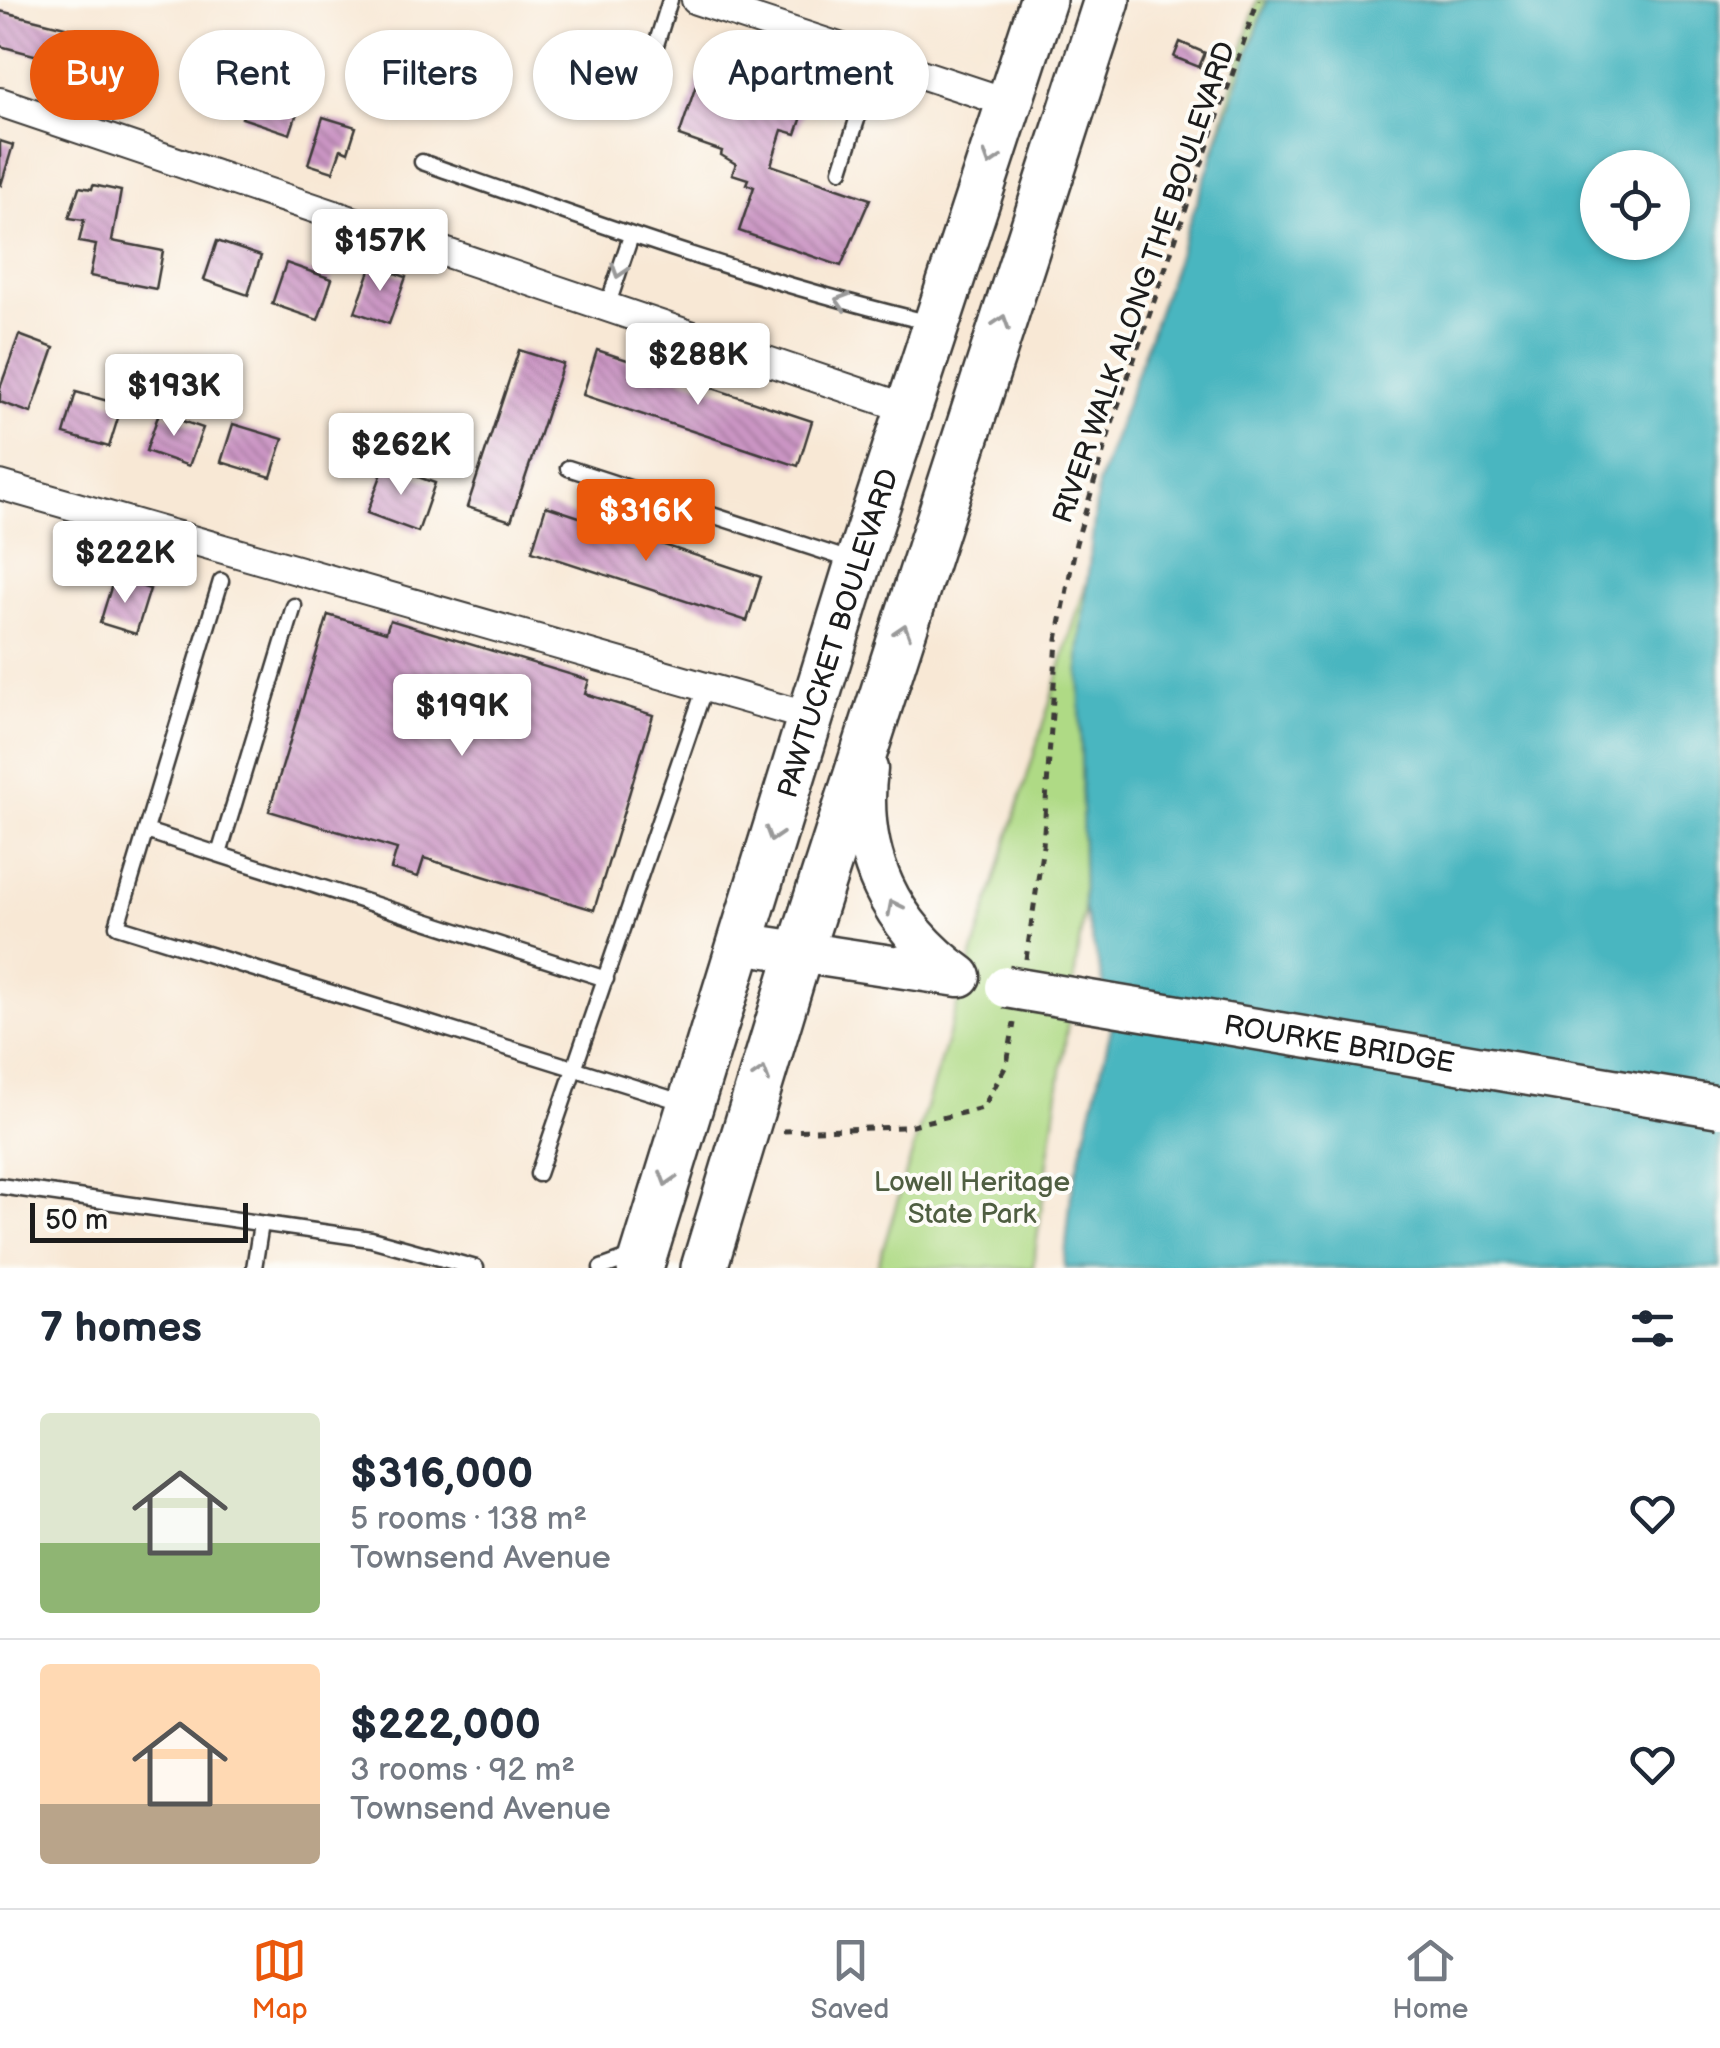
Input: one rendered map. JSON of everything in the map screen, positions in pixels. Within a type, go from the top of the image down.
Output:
[{"type":"main road","name":"PAWTUCKET BOULEVARD","points":[[642,1260],[858,562],[1043,0]]},
{"type":"main road","points":[[704,1268],[800,951],[1107,0]]},
{"type":"main road","name":"ROURKE BRIDGE","points":[[881,698],[866,774],[866,832],[880,880],[904,927],[927,952],[960,976]]},
{"type":"main road","name":"ROURKE BRIDGE","points":[[740,943],[960,976],[1720,1108]]},
{"type":"street","points":[[696,0],[786,30]]},
{"type":"street","points":[[929,77],[1009,103]]},
{"type":"street","points":[[0,102],[909,409]]},
{"type":"street","points":[[0,486],[810,717]]},
{"type":"lane","points":[[661,30],[670,0]]},
{"type":"lane","points":[[840,170],[856,120]]},
{"type":"lane","points":[[422,162],[631,236],[859,306],[937,324]]},
{"type":"lane","points":[[608,307],[631,236]]},
{"type":"lane","points":[[568,468],[858,562]]},
{"type":"lane","points":[[221,581],[117,926],[690,1104]]},
{"type":"lane","points":[[219,854],[294,606]]},
{"type":"lane","points":[[538,1174],[705,687]]},
{"type":"lane","points":[[146,831],[606,979]]},
{"type":"lane","points":[[0,1186],[371,1239],[476,1268]]},
{"type":"lane","points":[[254,1268],[260,1224]]},
{"type":"lane","points":[[601,1268],[642,1260]]},
{"type":"path","name":"RIVER WALK ALONG THE BOULEVARD","points":[[746,1130],[848,1132],[904,1127],[982,1108],[1006,1064],[1043,846],[1057,640],[1076,543],[1112,423],[1258,0]]},
{"type":"green space","name":"Lowell Heritage State Park","points":[[1257,0],[1317,0],[1102,783],[1033,1268],[877,1268],[1135,423]]},
{"type":"water","points":[[1267,0],[1720,0],[1720,1268],[1064,1268],[1071,1195],[1113,1021],[1084,908],[1079,655],[1098,484]]},
{"type":"building","points":[[0,11],[77,30],[30,30],[30,54],[0,46]]},
{"type":"building","points":[[1180,42],[1205,53],[1199,67],[1174,57]]},
{"type":"building","points":[[693,94],[693,120],[801,120],[796,134],[782,130],[771,165],[870,199],[841,266],[739,231],[754,187],[746,184],[748,179],[732,174],[736,164],[721,155],[722,151],[679,136]]},
{"type":"building","points":[[325,118],[356,127],[348,152],[341,149],[333,172],[308,164]]},
{"type":"building","points":[[248,120],[295,120],[290,134]]},
{"type":"building","points":[[0,141],[13,145],[1,185],[0,184]]},
{"type":"building","points":[[93,185],[121,191],[112,241],[163,251],[156,289],[90,276],[96,245],[79,242],[84,220],[69,218],[79,187],[92,189]]},
{"type":"building","points":[[217,241],[261,256],[248,295],[204,280]]},
{"type":"building","points":[[286,263],[332,279],[318,320],[272,304]]},
{"type":"building","points":[[372,265],[406,277],[389,324],[355,312]]},
{"type":"building","points":[[19,335],[54,348],[31,413],[0,402],[0,388]]},
{"type":"building","points":[[519,350],[563,364],[511,521],[467,507]]},
{"type":"building","points":[[597,350],[812,421],[798,466],[583,395]]},
{"type":"building","points":[[76,392],[122,405],[109,447],[64,434]]},
{"type":"building","points":[[159,413],[203,428],[189,466],[146,451]]},
{"type":"building","points":[[233,424],[283,439],[271,477],[221,462]]},
{"type":"building","points":[[385,465],[435,483],[418,532],[367,513]]},
{"type":"building","points":[[546,506],[761,577],[747,621],[532,551]]},
{"type":"building","points":[[114,578],[150,589],[136,634],[100,623]]},
{"type":"building","points":[[328,615],[386,632],[390,620],[589,680],[585,694],[653,715],[594,910],[424,858],[418,877],[391,869],[397,849],[269,811]]}]
